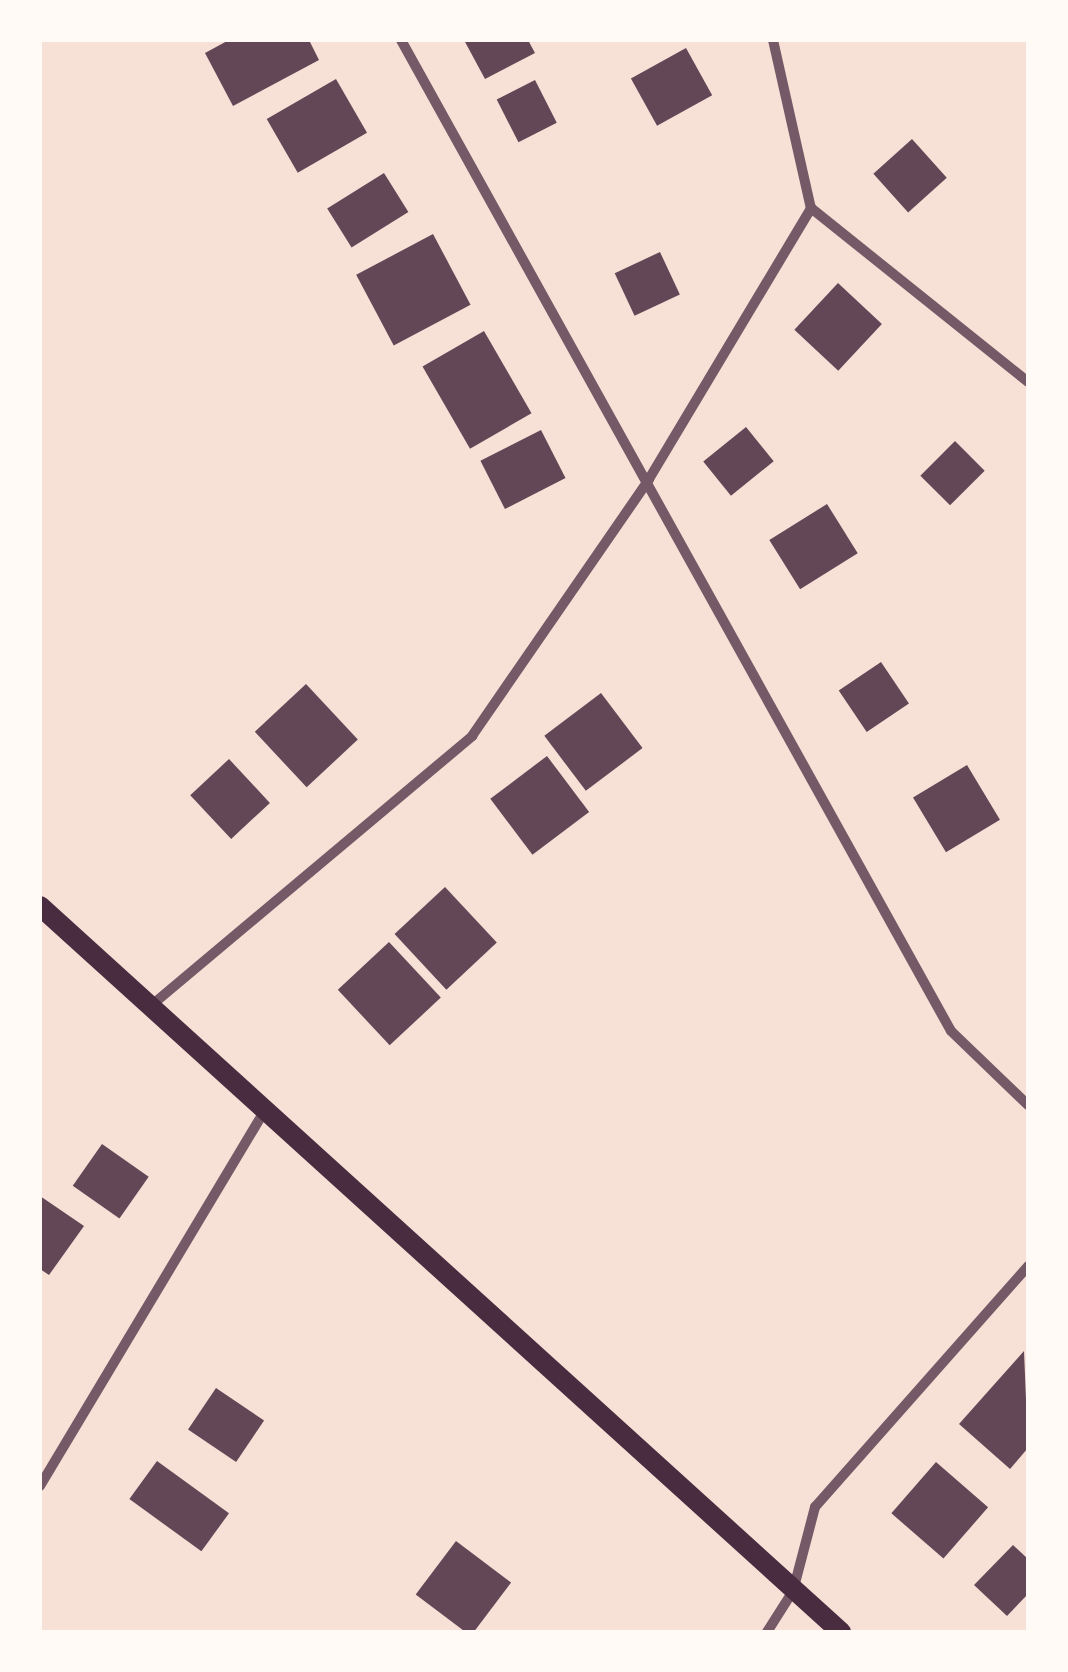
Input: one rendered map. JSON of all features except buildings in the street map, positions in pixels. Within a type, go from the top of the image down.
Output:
[{"type":"main road","points":[[40,906],[153,1004],[841,1632]]},
{"type":"street","points":[[401,40],[951,1031],[1028,1105]]},
{"type":"street","points":[[773,40],[811,208],[1028,382]]},
{"type":"street","points":[[153,1004],[472,736],[648,479],[811,208]]},
{"type":"street","points":[[40,1486],[266,1108]]},
{"type":"street","points":[[767,1632],[793,1592],[815,1507],[1028,1266]]}]
